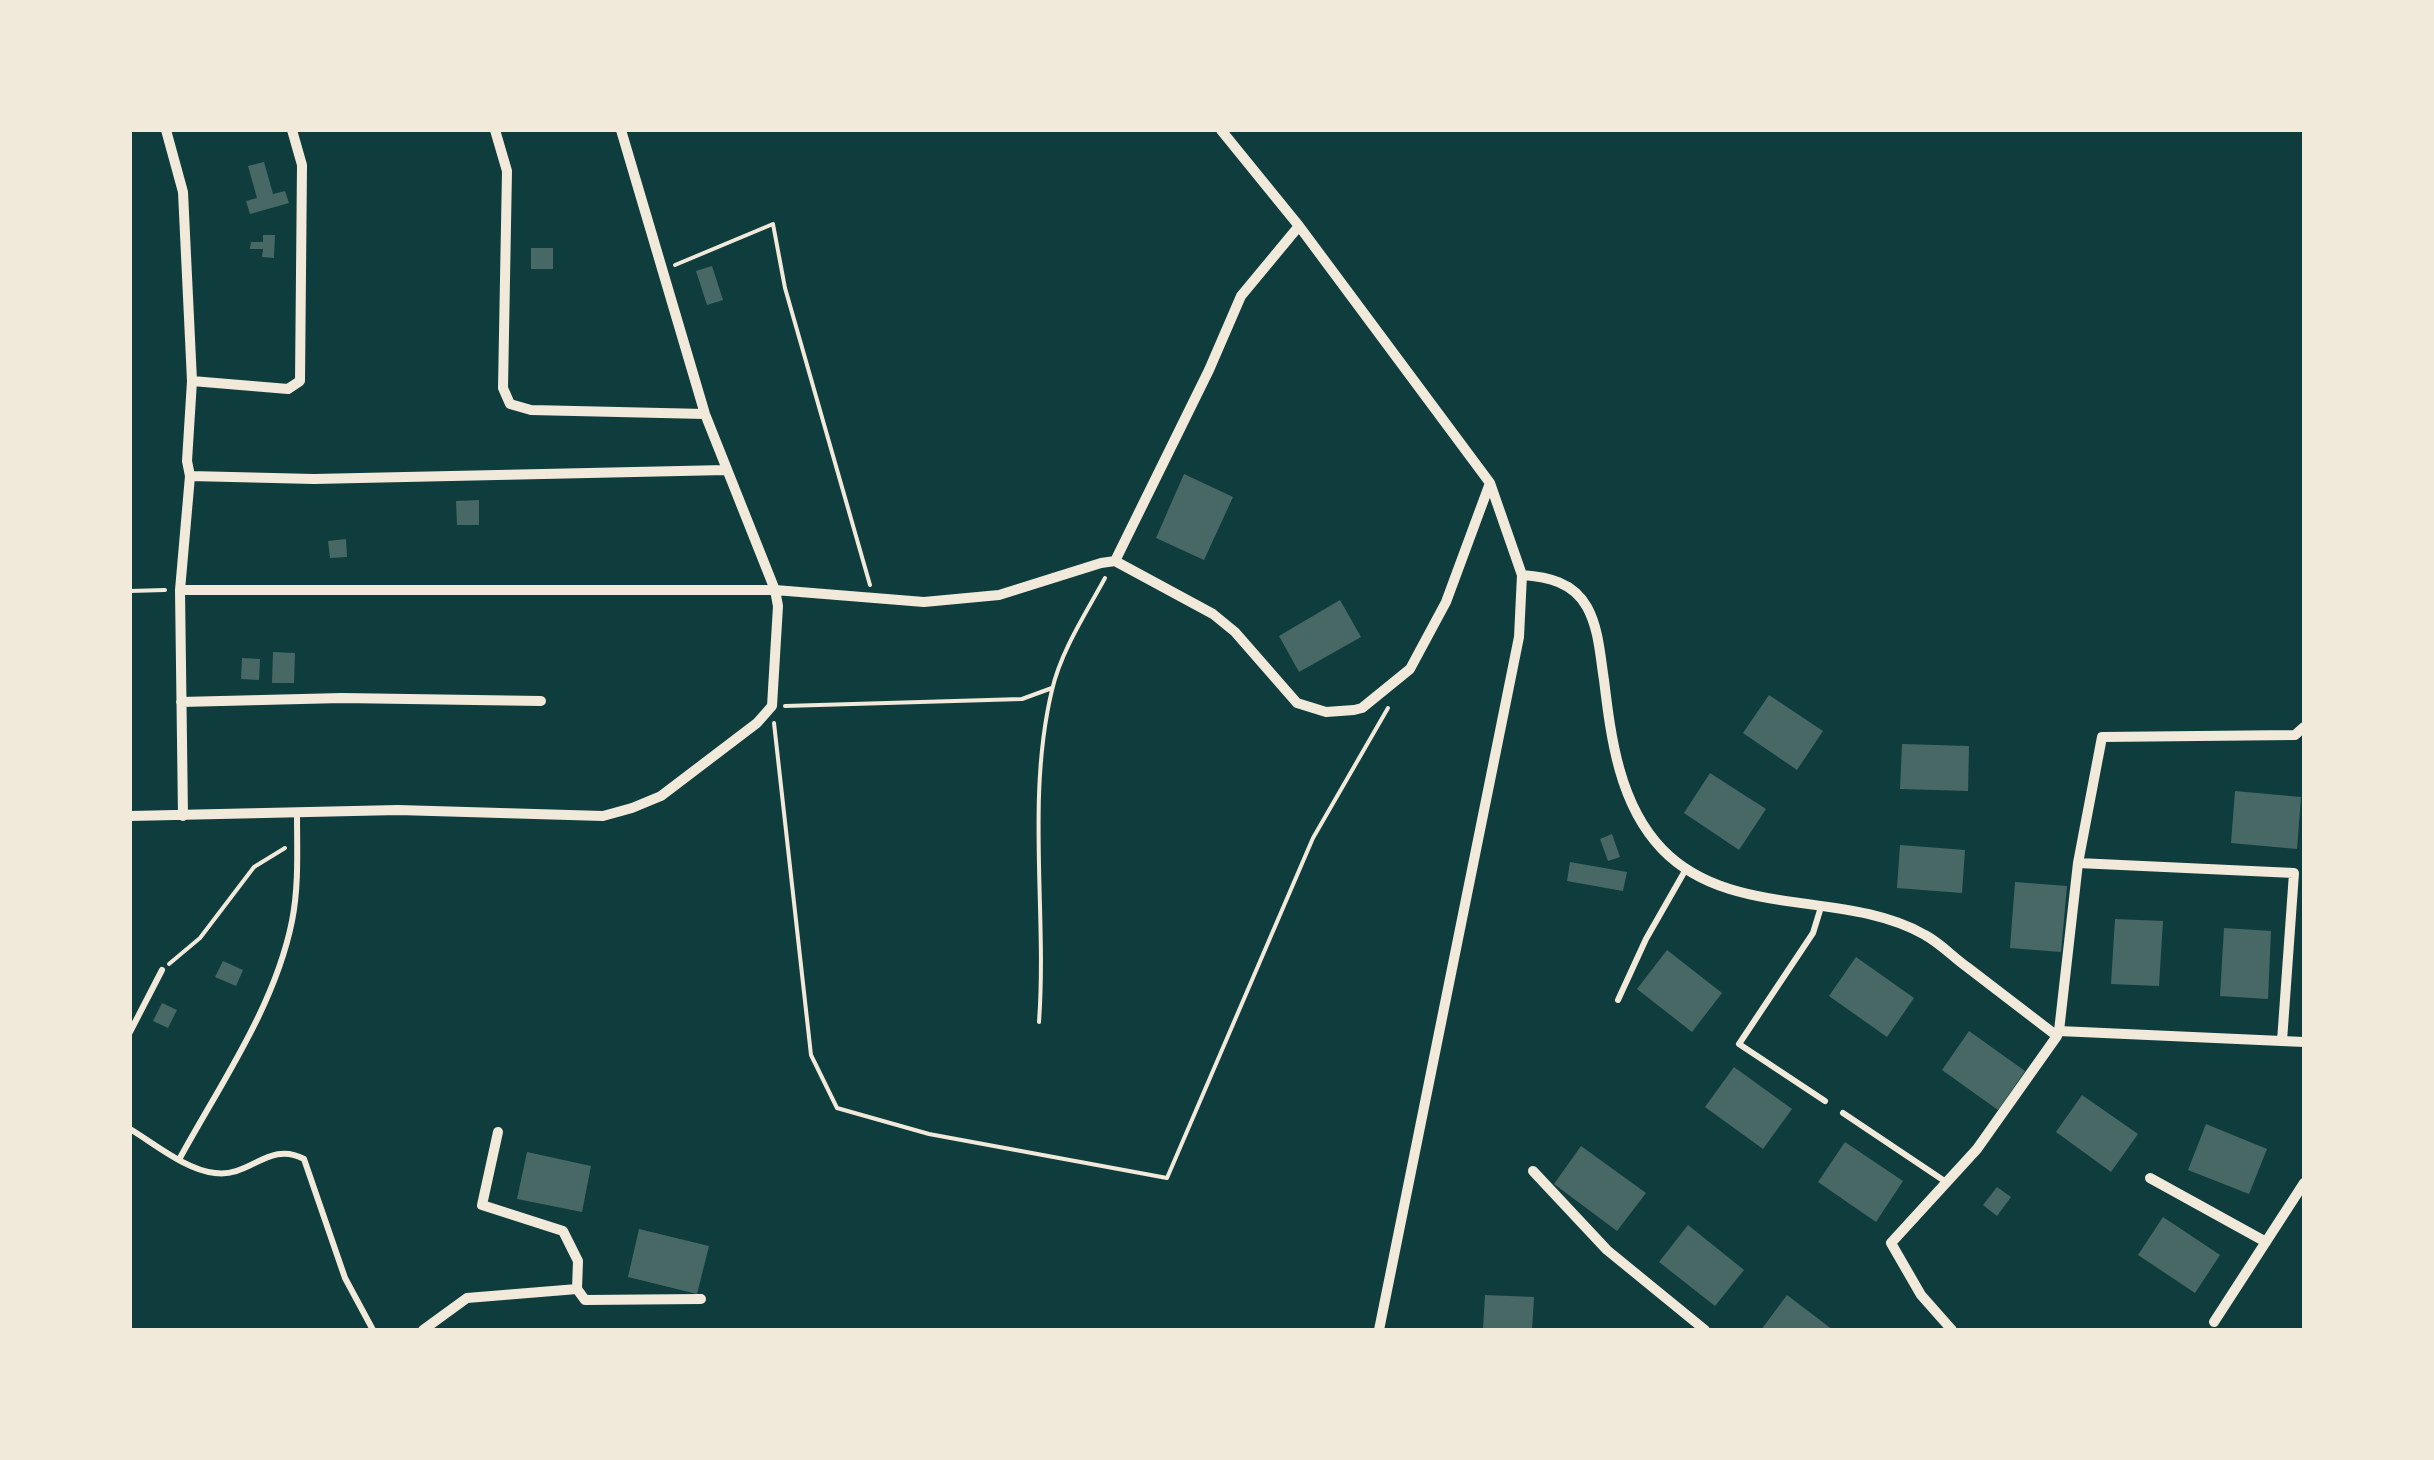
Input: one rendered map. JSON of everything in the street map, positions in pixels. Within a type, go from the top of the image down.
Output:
[{"type":"street","points":[[166,130],[183,192],[192,381],[187,461],[190,476],[180,590],[183,816]]},
{"type":"street","points":[[192,381],[288,389],[300,381],[302,164],[292,130]]},
{"type":"street","points":[[494,130],[507,171],[502,388],[510,404],[531,410],[704,414]]},
{"type":"street","points":[[130,816],[398,810],[603,816],[662,796],[757,723],[772,706],[778,606],[775,590],[704,414],[620,130]]},
{"type":"street","points":[[1221,130],[1299,226],[1490,483],[1522,575],[1519,636],[1378,1330]]},
{"type":"street","points":[[1115,561],[1210,370],[1241,296],[1299,226]]},
{"type":"street","points":[[190,476],[314,479],[726,470]]},
{"type":"street","points":[[180,590],[775,590],[924,602],[999,595],[1115,561],[1213,614],[1297,703],[1326,712],[1354,710],[1362,708],[1410,669],[1446,602],[1490,483]]},
{"type":"street","points":[[1522,575],[1546,576],[1561,582],[1586,605],[1596,627],[1616,756],[1630,797],[1662,849],[1686,869],[1711,882],[1748,892],[1860,910],[1924,934],[2058,1034],[2304,1042]]},
{"type":"street","points":[[181,702],[342,698],[542,701]]},
{"type":"street","points":[[1952,1330],[1921,1296],[1891,1243],[1976,1149],[2058,1034],[2078,863],[2102,737],[2296,735],[2304,727]]},
{"type":"street","points":[[2078,863],[2294,873],[2282,1041]]},
{"type":"street","points":[[498,1132],[482,1205],[563,1231],[578,1261],[576,1289],[586,1300],[701,1299]]},
{"type":"street","points":[[1532,1170],[1606,1250],[1704,1330]]},
{"type":"street","points":[[2150,1178],[2266,1242]]},
{"type":"street","points":[[2214,1322],[2304,1183]]},
{"type":"street","points":[[423,1330],[466,1298],[576,1289]]},
{"type":"lane","points":[[180,1158],[262,1009],[278,971],[296,897],[297,813]]},
{"type":"lane","points":[[1618,1000],[1686,869]]},
{"type":"lane","points":[[1821,906],[1813,933],[1739,1044],[1825,1100]]},
{"type":"lane","points":[[130,1032],[162,970]]},
{"type":"lane","points":[[1843,1113],[1946,1182]]},
{"type":"lane","points":[[130,1129],[206,1171],[224,1174],[244,1169],[275,1152],[304,1158],[345,1278],[372,1330]]},
{"type":"path","points":[[662,270],[773,224],[784,288],[874,600]]},
{"type":"path","points":[[1039,1022],[1040,775],[1052,688],[1115,561]]},
{"type":"path","points":[[130,590],[180,590]]},
{"type":"path","points":[[1052,688],[1022,699],[772,706],[811,1056],[838,1108],[929,1134],[1167,1178],[1313,838],[1391,703]]},
{"type":"path","points":[[162,970],[200,938],[254,868],[297,844]]},
{"type":"building","points":[[264,162],[273,194],[285,191],[289,203],[250,214],[246,201],[257,198],[248,166]]},
{"type":"building","points":[[263,235],[275,235],[274,258],[262,257],[263,249],[250,249],[251,242],[263,242]]},
{"type":"building","points":[[531,248],[553,248],[553,269],[531,269]]},
{"type":"building","points":[[712,266],[723,300],[707,305],[696,271]]},
{"type":"building","points":[[1184,474],[1233,497],[1204,560],[1156,538]]},
{"type":"building","points":[[479,500],[479,525],[457,525],[456,501]]},
{"type":"building","points":[[346,539],[347,557],[330,558],[328,541]]},
{"type":"building","points":[[1340,600],[1361,637],[1299,672],[1279,636]]},
{"type":"building","points":[[273,652],[295,653],[294,683],[272,683]]},
{"type":"building","points":[[242,658],[260,659],[259,680],[241,679]]},
{"type":"building","points":[[1769,695],[1823,731],[1797,770],[1743,733]]},
{"type":"building","points":[[1902,744],[1969,746],[1968,791],[1900,789]]},
{"type":"building","points":[[1710,773],[1766,809],[1739,850],[1684,813]]},
{"type":"building","points":[[2235,791],[2301,797],[2297,849],[2231,843]]},
{"type":"building","points":[[1612,834],[1620,857],[1608,861],[1600,839]]},
{"type":"building","points":[[1900,845],[1965,850],[1962,893],[1897,888]]},
{"type":"building","points":[[1570,862],[1627,872],[1623,891],[1567,881]]},
{"type":"building","points":[[2015,882],[2067,886],[2061,952],[2010,948]]},
{"type":"building","points":[[2115,919],[2163,921],[2159,986],[2111,984]]},
{"type":"building","points":[[2224,928],[2271,931],[2268,999],[2220,996]]},
{"type":"building","points":[[1667,950],[1722,993],[1692,1032],[1637,989]]},
{"type":"building","points":[[1856,957],[1914,998],[1887,1037],[1829,996]]},
{"type":"building","points":[[223,961],[243,970],[236,986],[215,977]]},
{"type":"building","points":[[162,1003],[177,1010],[168,1028],[153,1021]]},
{"type":"building","points":[[1969,1031],[2025,1071],[1998,1110],[1942,1070]]},
{"type":"building","points":[[1734,1067],[1792,1109],[1763,1149],[1705,1107]]},
{"type":"building","points":[[2082,1095],[2138,1134],[2111,1172],[2056,1132]]},
{"type":"building","points":[[2206,1124],[2267,1149],[2249,1194],[2188,1170]]},
{"type":"building","points":[[1845,1142],[1903,1181],[1876,1222],[1818,1182]]},
{"type":"building","points":[[1581,1146],[1646,1193],[1617,1231],[1554,1184]]},
{"type":"building","points":[[527,1152],[591,1166],[582,1212],[517,1199]]},
{"type":"building","points":[[1997,1187],[2011,1197],[1997,1216],[1983,1205]]},
{"type":"building","points":[[2163,1217],[2220,1255],[2195,1293],[2138,1255]]},
{"type":"building","points":[[1688,1225],[1744,1270],[1715,1306],[1659,1262]]},
{"type":"building","points":[[639,1229],[709,1246],[697,1294],[628,1277]]},
{"type":"building","points":[[1485,1295],[1534,1297],[1532,1330],[1483,1330]]},
{"type":"building","points":[[1787,1295],[1833,1330],[1761,1330]]}]
